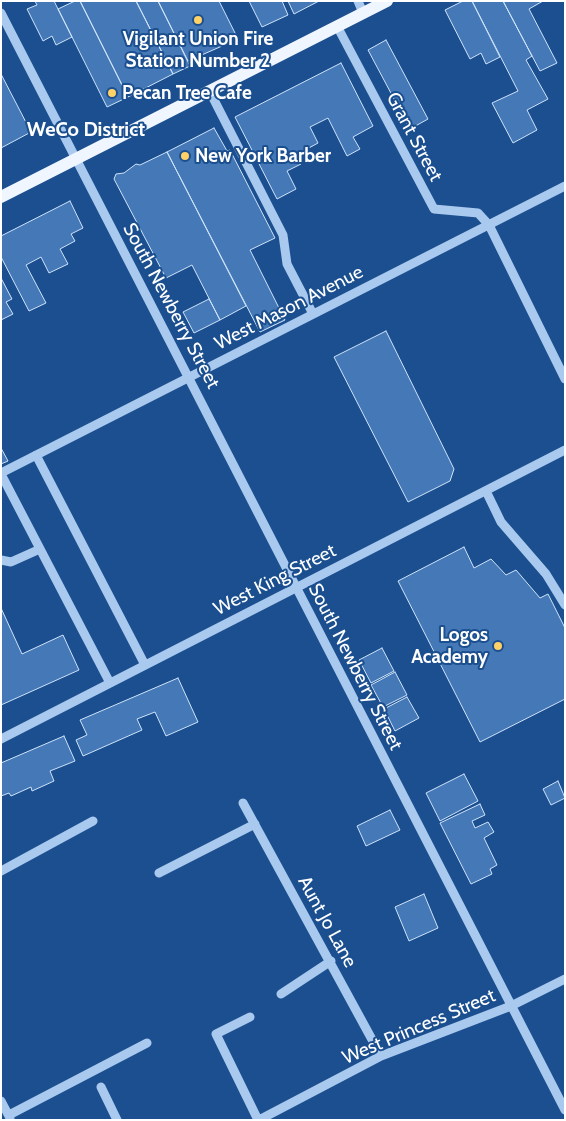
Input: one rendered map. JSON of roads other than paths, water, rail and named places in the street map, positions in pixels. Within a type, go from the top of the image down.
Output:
[{"type":"main road","points":[[1,197],[337,26],[361,7],[387,1]]},
{"type":"street","name":"South Newberry Street","points":[[1,13],[190,377],[565,1110]]},
{"type":"street","name":"Grant Street","points":[[337,26],[434,209],[478,213],[489,225]]},
{"type":"street","points":[[209,90],[283,234],[288,264],[313,314]]},
{"type":"street","name":"West Mason Avenue","points":[[1,474],[565,186]]},
{"type":"street","points":[[489,225],[565,379]]},
{"type":"street","name":"West King Street","points":[[1,739],[565,450]]},
{"type":"street","points":[[36,455],[145,665]]},
{"type":"street","points":[[1,474],[110,683]]},
{"type":"street","points":[[486,490],[501,522],[546,574],[565,605]]},
{"type":"street","points":[[1,560],[12,562],[40,549]]},
{"type":"street","name":"Aunt Jo Lane","points":[[243,803],[382,1056]]},
{"type":"street","points":[[1,871],[93,822]]},
{"type":"street","points":[[159,872],[255,824]]},
{"type":"street","points":[[281,994],[331,961]]},
{"type":"street","name":"West Princess Street","points":[[258,1120],[382,1056],[512,1006],[565,979]]},
{"type":"street","points":[[250,1017],[216,1034],[258,1120]]},
{"type":"street","points":[[1,1101],[10,1117],[147,1043]]},
{"type":"street","points":[[101,1087],[117,1120]]},
{"type":"place","name":"Vigilant Union Fire Station Number 2","points":[[198,20]]},
{"type":"place","name":"Pecan Tree Cafe","points":[[112,93]]},
{"type":"place","name":"New York Barber","points":[[185,156]]},
{"type":"place","name":"Logos Academy","points":[[498,646]]},
{"type":"district","name":"WeCo District","points":[[86,130]]}]
